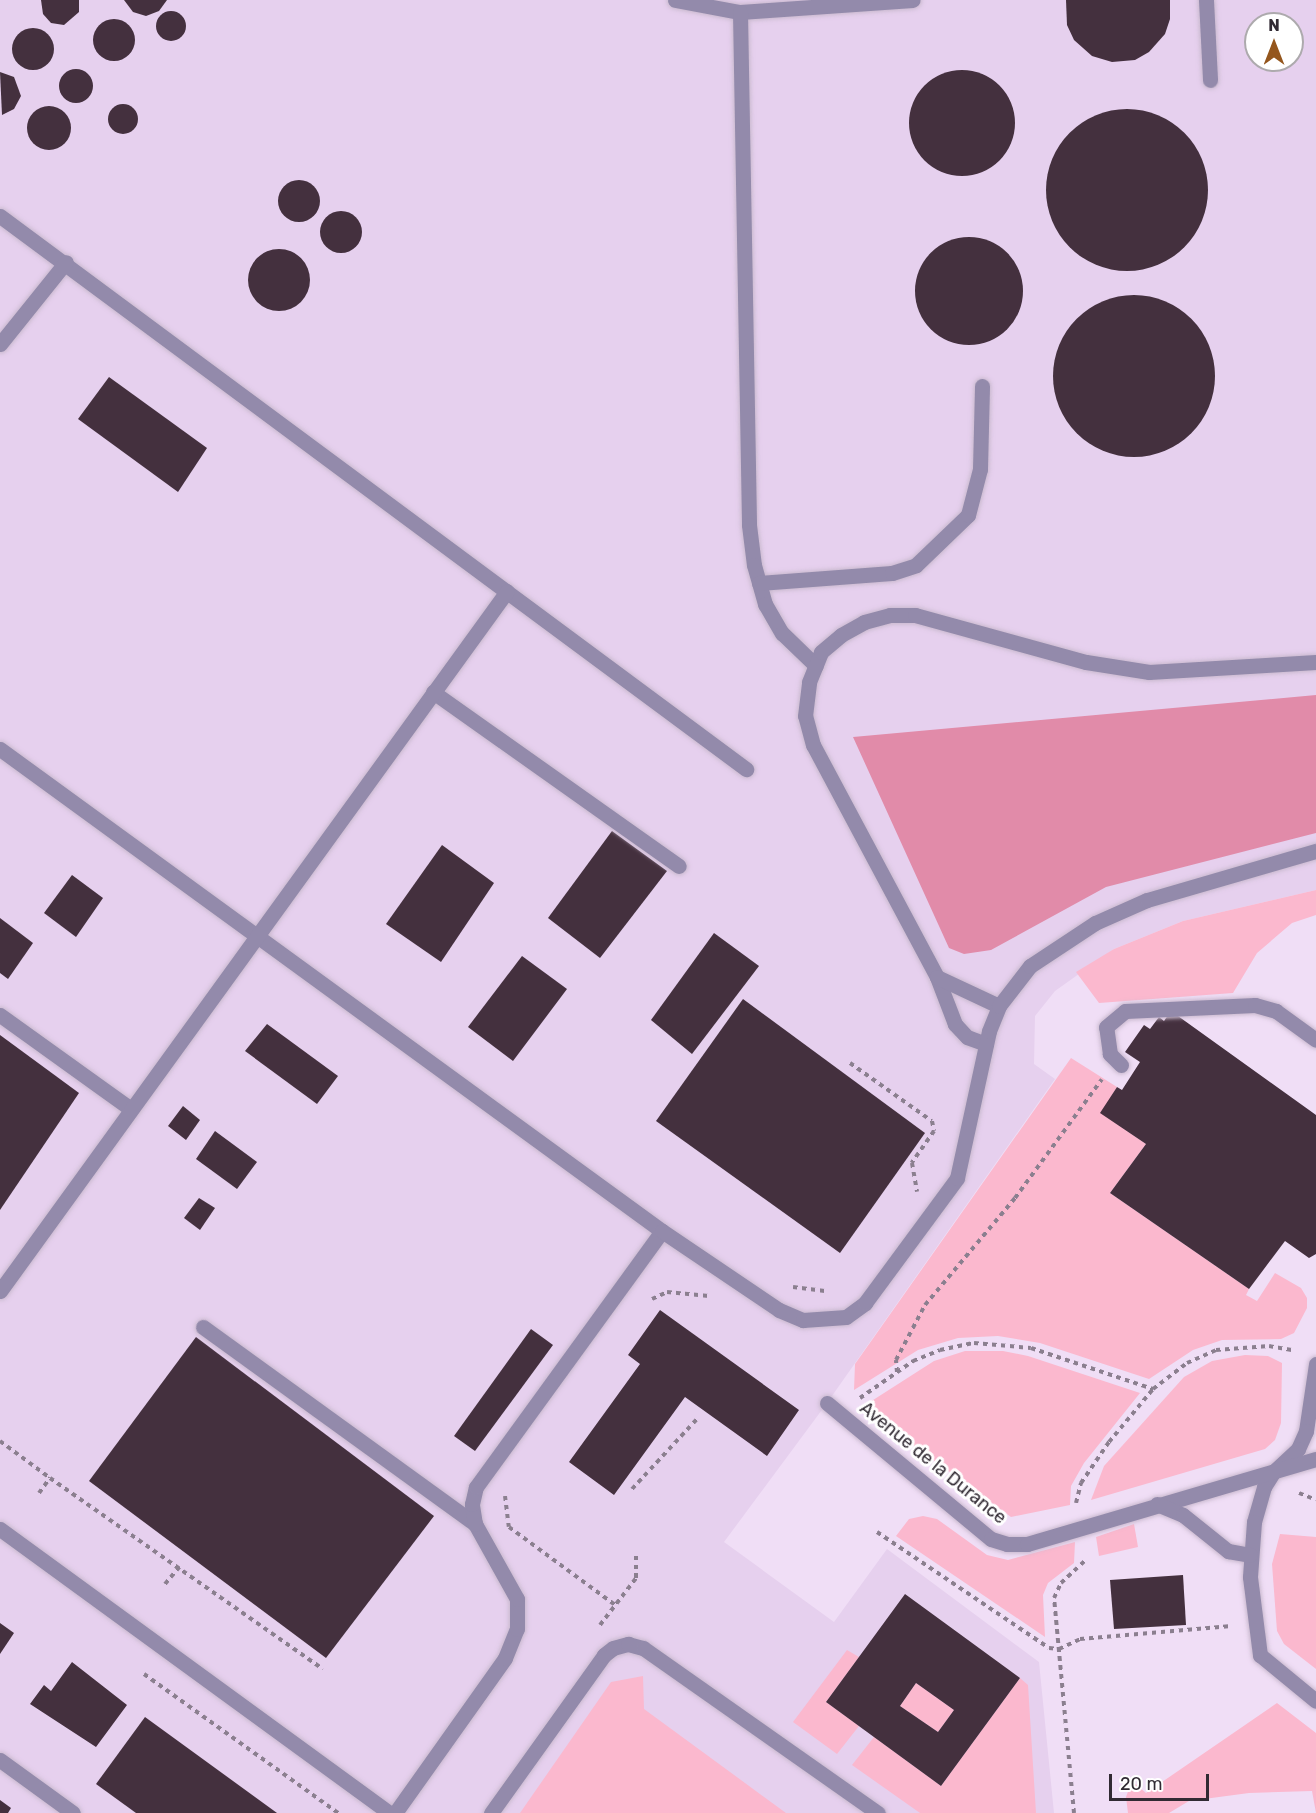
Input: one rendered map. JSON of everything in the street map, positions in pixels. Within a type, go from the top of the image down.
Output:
[{"type":"street","points":[[675,0],[740,12],[913,0]]},
{"type":"street","points":[[1206,0],[1210,80]]},
{"type":"street","points":[[740,12],[749,525],[765,604],[782,633],[816,666]]},
{"type":"street","points":[[0,216],[66,262],[746,769]]},
{"type":"street","points":[[0,344],[66,262]]},
{"type":"street","points":[[759,583],[892,573],[916,565],[968,515],[981,470],[982,386]]},
{"type":"street","points":[[0,1291],[507,591]]},
{"type":"street","points":[[986,1044],[967,1037],[955,1024],[937,977],[813,744],[806,716],[809,682],[821,652],[841,635],[864,622],[890,615],[915,615],[1086,662],[1149,672],[1316,662]]},
{"type":"street","points":[[434,692],[679,866]]},
{"type":"street","points":[[0,749],[662,1231],[779,1310],[803,1320],[846,1317],[865,1303],[957,1178],[986,1044],[999,1006],[1030,966],[1095,923],[1147,900],[1316,851]]},
{"type":"street","points":[[937,977],[999,1006]]},
{"type":"street","points":[[1119,1062],[1106,1040],[1106,1027],[1125,1011],[1255,1005],[1276,1011],[1316,1040]]},
{"type":"street","points":[[0,1015],[131,1109]]},
{"type":"street","points":[[395,1813],[505,1658],[517,1629],[517,1599],[475,1524],[472,1504],[476,1487],[488,1467],[662,1231]]},
{"type":"street","points":[[203,1327],[475,1524]]},
{"type":"street","points":[[1315,1372],[1306,1431],[1298,1449],[1274,1471],[1264,1487],[1254,1522],[1250,1555],[1253,1626],[1260,1656],[1316,1701]]},
{"type":"street","name":"Avenue de la Durance","points":[[827,1403],[992,1539],[1007,1544],[1027,1544],[1274,1471]]},
{"type":"street","points":[[1274,1471],[1316,1459]]},
{"type":"street","points":[[1157,1504],[1183,1515],[1228,1551],[1250,1555]]},
{"type":"street","points":[[0,1529],[389,1813]]},
{"type":"street","points":[[491,1813],[604,1656],[628,1644],[643,1648],[878,1813]]},
{"type":"street","points":[[0,1760],[74,1813]]},
{"type":"path","points":[[897,1372],[896,1360],[925,1305],[1015,1198],[1119,1062]]},
{"type":"path","points":[[850,1063],[932,1122],[934,1131],[912,1163],[917,1193]]},
{"type":"path","points":[[790,1286],[836,1291]]},
{"type":"path","points":[[652,1299],[667,1292],[689,1291],[715,1298]]},
{"type":"path","points":[[840,1413],[897,1372],[940,1350],[974,1343],[1008,1343],[1154,1389]]},
{"type":"path","points":[[1077,1510],[1081,1484],[1109,1442],[1154,1389],[1187,1363],[1216,1350],[1269,1346],[1292,1350]]},
{"type":"path","points":[[632,1489],[699,1417]]},
{"type":"path","points":[[0,1441],[50,1478],[180,1566],[322,1669]]},
{"type":"path","points":[[39,1493],[50,1478]]},
{"type":"path","points":[[1299,1493],[1316,1500]]},
{"type":"path","points":[[505,1496],[509,1527],[615,1605]]},
{"type":"path","points":[[877,1532],[1041,1646],[1059,1649],[1080,1639],[1234,1626]]},
{"type":"path","points":[[1074,1813],[1059,1649],[1056,1589],[1087,1559]]},
{"type":"path","points":[[165,1584],[180,1566]]},
{"type":"path","points":[[144,1674],[338,1813]]},
{"type":"shaded area","points":[[0,0],[1316,0],[1316,890],[1183,921],[1114,949],[1055,991],[1035,1016],[1034,1064],[1055,1079],[827,1403],[724,1542],[834,1622],[887,1549],[1039,1662],[1054,1813],[0,1813]]},
{"type":"shaded area","points":[[1316,695],[1316,833],[1106,887],[991,950],[964,954],[949,948],[853,737]]},
{"type":"shaded area","points":[[1316,890],[1316,915],[1292,923],[1257,953],[1233,993],[1099,1003],[1076,972],[1114,949],[1183,921]]},
{"type":"shaded area","points":[[1071,1058],[1117,1087],[1101,1113],[1146,1144],[1110,1193],[1249,1289],[1246,1295],[1257,1301],[1275,1273],[1301,1288],[1307,1298],[1307,1308],[1294,1333],[1281,1339],[1222,1340],[1193,1350],[1149,1379],[1040,1343],[998,1336],[958,1338],[918,1350],[854,1390],[855,1364]]},
{"type":"shaded area","points":[[965,1351],[1003,1351],[1028,1356],[1140,1393],[1084,1463],[1071,1486],[1070,1505],[1011,1517],[880,1421],[870,1402],[934,1361]]},
{"type":"shaded area","points":[[1245,1355],[1268,1356],[1282,1363],[1281,1423],[1275,1440],[1265,1449],[1091,1500],[1104,1466],[1184,1377],[1212,1361]]},
{"type":"shaded area","points":[[923,1516],[937,1519],[987,1555],[1008,1560],[1075,1542],[1074,1563],[1048,1583],[1043,1595],[1045,1637],[896,1536],[909,1519]]},
{"type":"shaded area","points":[[1134,1524],[1138,1547],[1099,1556],[1096,1537]]},
{"type":"shaded area","points":[[1280,1534],[1316,1537],[1316,1669],[1284,1644],[1277,1631],[1272,1564]]},
{"type":"shaded area","points":[[847,1650],[859,1657],[826,1702],[859,1726],[837,1754],[793,1722]]},
{"type":"shaded area","points":[[643,1676],[644,1709],[786,1813],[520,1813],[611,1682]]},
{"type":"shaded area","points":[[1020,1678],[1028,1685],[1036,1813],[920,1813],[852,1765],[874,1737],[941,1786]]},
{"type":"shaded area","points":[[916,1683],[954,1710],[938,1732],[900,1706]]},
{"type":"shaded area","points":[[1277,1703],[1316,1733],[1316,1813],[1312,1791],[1249,1793],[1189,1801],[1169,1813],[1128,1813],[1126,1797],[1132,1781],[1146,1793]]},
{"type":"building","points":[[41,0],[79,0],[79,12],[64,25],[51,23],[43,14]]},
{"type":"building","points":[[124,0],[167,0],[159,11],[146,16],[133,12]]},
{"type":"building","points":[[1066,0],[1170,0],[1170,19],[1165,34],[1149,52],[1135,60],[1112,62],[1092,56],[1074,40],[1067,25]]},
{"type":"building","points":[[171,11],[177,12],[185,20],[185,32],[177,40],[171,41],[165,40],[157,32],[156,26],[157,20],[165,12]]},
{"type":"building","points":[[114,19],[122,20],[129,25],[134,32],[134,48],[129,55],[122,60],[114,61],[106,60],[99,55],[94,48],[93,40],[94,32],[99,25],[106,20]]},
{"type":"building","points":[[33,28],[41,29],[48,34],[53,41],[53,57],[48,64],[41,69],[33,70],[25,69],[18,64],[13,57],[12,49],[13,41],[18,34],[25,29]]},
{"type":"building","points":[[76,69],[88,74],[93,86],[88,98],[76,103],[64,98],[59,86],[64,74]]},
{"type":"building","points":[[962,70],[982,74],[1000,85],[1011,103],[1015,123],[1011,143],[1000,161],[982,172],[962,176],[942,172],[924,161],[913,143],[909,123],[913,103],[924,85],[942,74]]},
{"type":"building","points":[[0,72],[14,77],[21,96],[14,109],[2,115]]},
{"type":"building","points":[[123,104],[133,109],[138,119],[133,129],[123,134],[113,129],[108,119],[113,109]]},
{"type":"building","points":[[49,106],[64,113],[71,128],[64,143],[49,150],[34,143],[27,128],[34,113]]},
{"type":"building","points":[[1127,109],[1158,115],[1184,133],[1202,159],[1208,190],[1202,221],[1184,247],[1158,265],[1127,271],[1096,265],[1070,247],[1052,221],[1046,190],[1052,159],[1070,133],[1096,115]]},
{"type":"building","points":[[299,180],[307,181],[314,186],[319,193],[319,209],[314,216],[307,221],[299,222],[291,221],[284,216],[279,209],[278,201],[279,193],[284,186],[291,181]]},
{"type":"building","points":[[341,211],[349,212],[356,217],[361,224],[361,240],[356,247],[349,252],[341,253],[333,252],[326,247],[321,240],[320,232],[321,224],[326,217],[333,212]]},
{"type":"building","points":[[969,237],[990,241],[1007,253],[1019,270],[1023,291],[1019,312],[1007,329],[990,341],[969,345],[948,341],[931,329],[919,312],[915,291],[919,270],[931,253],[948,241]]},
{"type":"building","points":[[279,249],[301,258],[310,280],[301,302],[279,311],[257,302],[248,280],[257,258]]},
{"type":"building","points":[[1134,295],[1150,296],[1165,301],[1179,308],[1191,319],[1202,331],[1209,345],[1214,360],[1214,392],[1209,407],[1202,421],[1191,433],[1179,444],[1165,451],[1150,456],[1134,457],[1118,456],[1103,451],[1089,444],[1077,433],[1066,421],[1059,407],[1054,392],[1053,376],[1054,360],[1059,345],[1066,331],[1077,319],[1089,308],[1103,301],[1118,296]]},
{"type":"building","points":[[109,377],[207,448],[178,492],[78,419]]},
{"type":"building","points":[[612,831],[667,871],[600,958],[548,918]]},
{"type":"building","points":[[442,845],[494,883],[441,962],[386,924]]},
{"type":"building","points":[[72,875],[103,898],[76,937],[44,913]]},
{"type":"building","points":[[0,918],[33,943],[8,979],[0,973]]},
{"type":"building","points":[[714,933],[759,966],[692,1054],[651,1020]]},
{"type":"building","points":[[522,956],[567,989],[513,1061],[468,1027]]},
{"type":"building","points":[[743,999],[925,1133],[840,1253],[656,1121]]},
{"type":"building","points":[[1171,1011],[1316,1115],[1316,1254],[1309,1258],[1285,1241],[1249,1289],[1110,1193],[1146,1144],[1100,1113],[1117,1087],[1122,1090],[1140,1062],[1125,1052],[1144,1025],[1150,1029],[1159,1017],[1164,1021]]},
{"type":"building","points":[[267,1024],[338,1076],[317,1104],[245,1051]]},
{"type":"building","points":[[0,1035],[79,1093],[0,1210]]},
{"type":"building","points":[[183,1106],[200,1120],[186,1140],[168,1126]]},
{"type":"building","points":[[215,1131],[257,1162],[237,1189],[196,1159]]},
{"type":"building","points":[[199,1198],[215,1208],[200,1230],[184,1218]]},
{"type":"building","points":[[660,1310],[799,1410],[767,1456],[685,1397],[614,1495],[569,1462],[640,1364],[628,1355]]},
{"type":"building","points":[[531,1329],[553,1345],[475,1451],[454,1436]]},
{"type":"building","points":[[196,1337],[434,1516],[326,1658],[89,1481]]},
{"type":"building","points":[[1183,1575],[1186,1625],[1114,1629],[1110,1580]]},
{"type":"building","points":[[905,1594],[1020,1678],[941,1786],[826,1702]],"holes":[[[916,1683],[954,1710],[938,1732],[900,1706]]]},
{"type":"building","points":[[0,1623],[14,1633],[0,1654]]},
{"type":"building","points":[[72,1662],[127,1705],[96,1747],[30,1704],[44,1685],[51,1691]]},
{"type":"building","points":[[145,1717],[277,1813],[136,1813],[96,1784]]},
{"type":"building","points":[[0,1800],[11,1808],[8,1813],[0,1813]]}]
